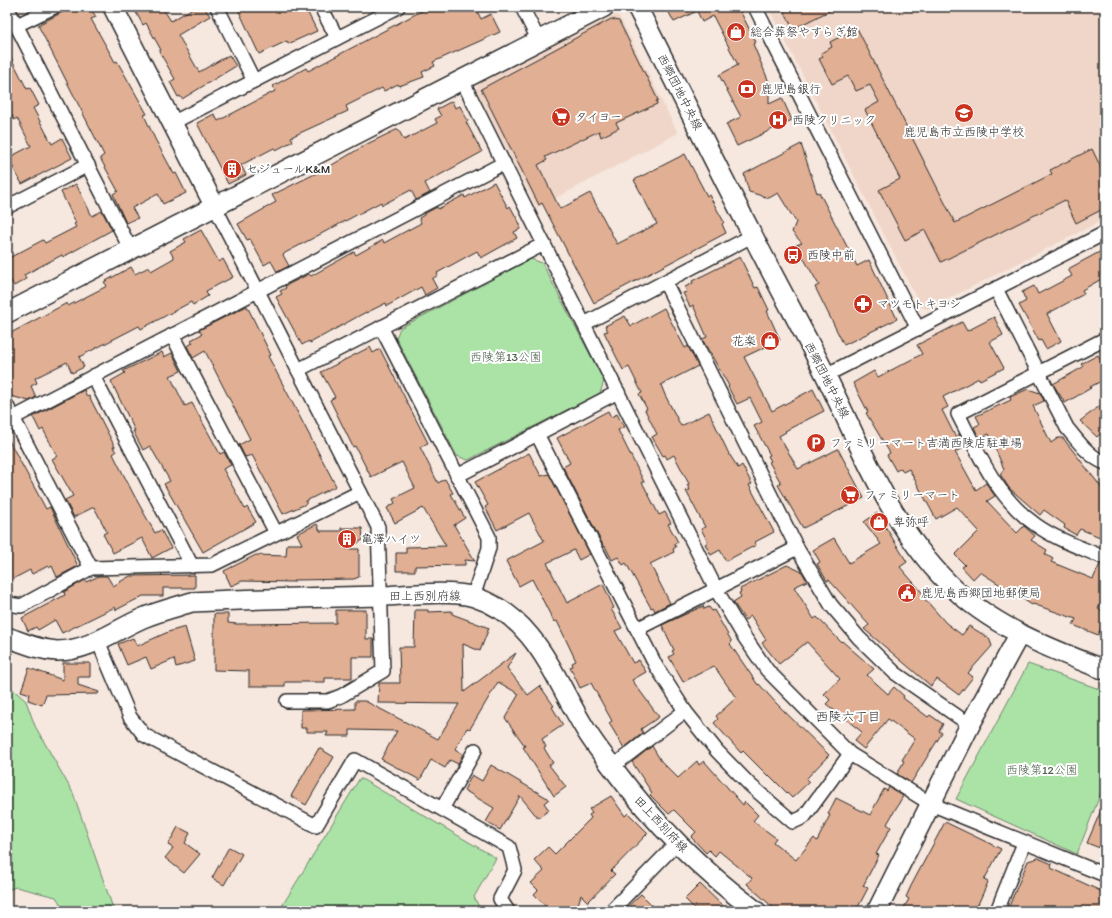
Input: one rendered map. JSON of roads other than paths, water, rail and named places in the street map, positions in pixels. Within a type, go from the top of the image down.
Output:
[{"type":"street","points":[[7,7],[131,250]]},
{"type":"street","points":[[17,25],[54,7]]},
{"type":"street","points":[[113,7],[378,527],[383,671],[340,696],[328,701],[287,701]]},
{"type":"street","points":[[217,7],[254,81]]},
{"type":"street","points":[[321,7],[337,38]]},
{"type":"street","points":[[172,123],[398,7]]},
{"type":"street","points":[[522,7],[539,41]]},
{"type":"street","points":[[7,313],[604,7]]},
{"type":"street","name":"西郷団地中央線","points":[[637,7],[752,236],[826,375],[887,502],[902,527],[917,548],[949,584],[984,613],[1019,635],[1105,670]]},
{"type":"street","points":[[755,7],[918,329]]},
{"type":"street","points":[[462,80],[716,589],[743,635],[767,670],[850,754],[931,804],[1105,875]]},
{"type":"street","points":[[91,568],[10,412],[93,376],[504,163]]},
{"type":"street","points":[[7,207],[88,165]]},
{"type":"street","points":[[826,375],[1105,233]]},
{"type":"street","points":[[584,324],[752,236]]},
{"type":"street","points":[[298,370],[544,244]]},
{"type":"street","points":[[665,282],[798,548],[831,605],[859,638],[895,673],[970,725]]},
{"type":"street","points":[[996,289],[1067,428],[1084,447],[1100,461],[1105,463]]},
{"type":"street","points":[[382,328],[489,537],[489,548],[473,597]]},
{"type":"street","points":[[172,335],[276,534]]},
{"type":"street","points":[[1105,339],[958,414],[984,467],[1017,510],[1036,525],[1061,540],[1105,558]]},
{"type":"street","points":[[93,376],[192,566]]},
{"type":"street","points":[[457,476],[618,392]]},
{"type":"street","points":[[537,434],[656,666],[685,711],[717,752],[750,785],[793,822],[804,817],[850,754]]},
{"type":"street","points":[[7,600],[9,604],[21,606],[91,568],[212,566],[360,492]]},
{"type":"street","points":[[637,629],[798,548]]},
{"type":"street","name":"田上西別府線","points":[[7,637],[37,649],[58,651],[72,649],[98,641],[142,618],[161,610],[192,602],[456,594],[473,597],[507,614],[526,631],[541,650],[584,728],[642,806],[677,843],[728,890],[756,911]]},
{"type":"street","points":[[877,911],[970,725],[1019,635]]},
{"type":"street","points":[[98,641],[130,717],[144,734],[316,826],[355,760],[509,847],[515,870],[500,899],[508,911]]},
{"type":"street","points":[[612,767],[685,711]]},
{"type":"street","points":[[442,809],[475,750]]},
{"type":"street","points":[[611,911],[677,843]]},
{"type":"street","points":[[997,911],[1024,843]]},
{"type":"place","name":"総合葬祭やすらぎ館","points":[[736,32]]},
{"type":"place","name":"鹿児島銀行","points":[[747,89]]},
{"type":"place","name":"鹿児島市立西陵中学校","points":[[964,113]]},
{"type":"place","name":"タイヨー","points":[[561,117]]},
{"type":"place","name":"西陵クリニック","points":[[778,120]]},
{"type":"place","name":"セジュールK&M","points":[[232,169]]},
{"type":"place","name":"西陵中前","points":[[793,255]]},
{"type":"place","name":"マツモトキヨシ","points":[[863,304]]},
{"type":"place","name":"花楽","points":[[770,341]]},
{"type":"place","name":"ファミリーマート吉満西陵店駐車場","points":[[816,443]]},
{"type":"place","name":"ファミリーマート","points":[[850,495]]},
{"type":"place","name":"卑弥呼","points":[[879,522]]},
{"type":"place","name":"亀澤ハイツ","points":[[347,539]]},
{"type":"place","name":"鹿児島西郷団地郵便局","points":[[907,593]]},
{"type":"district","name":"西陵六丁目","points":[[848,716]]},
{"type":"park label","name":"西陵第13公園","points":[[506,357]]},
{"type":"park label","name":"西陵第12公園","points":[[1042,770]]}]
